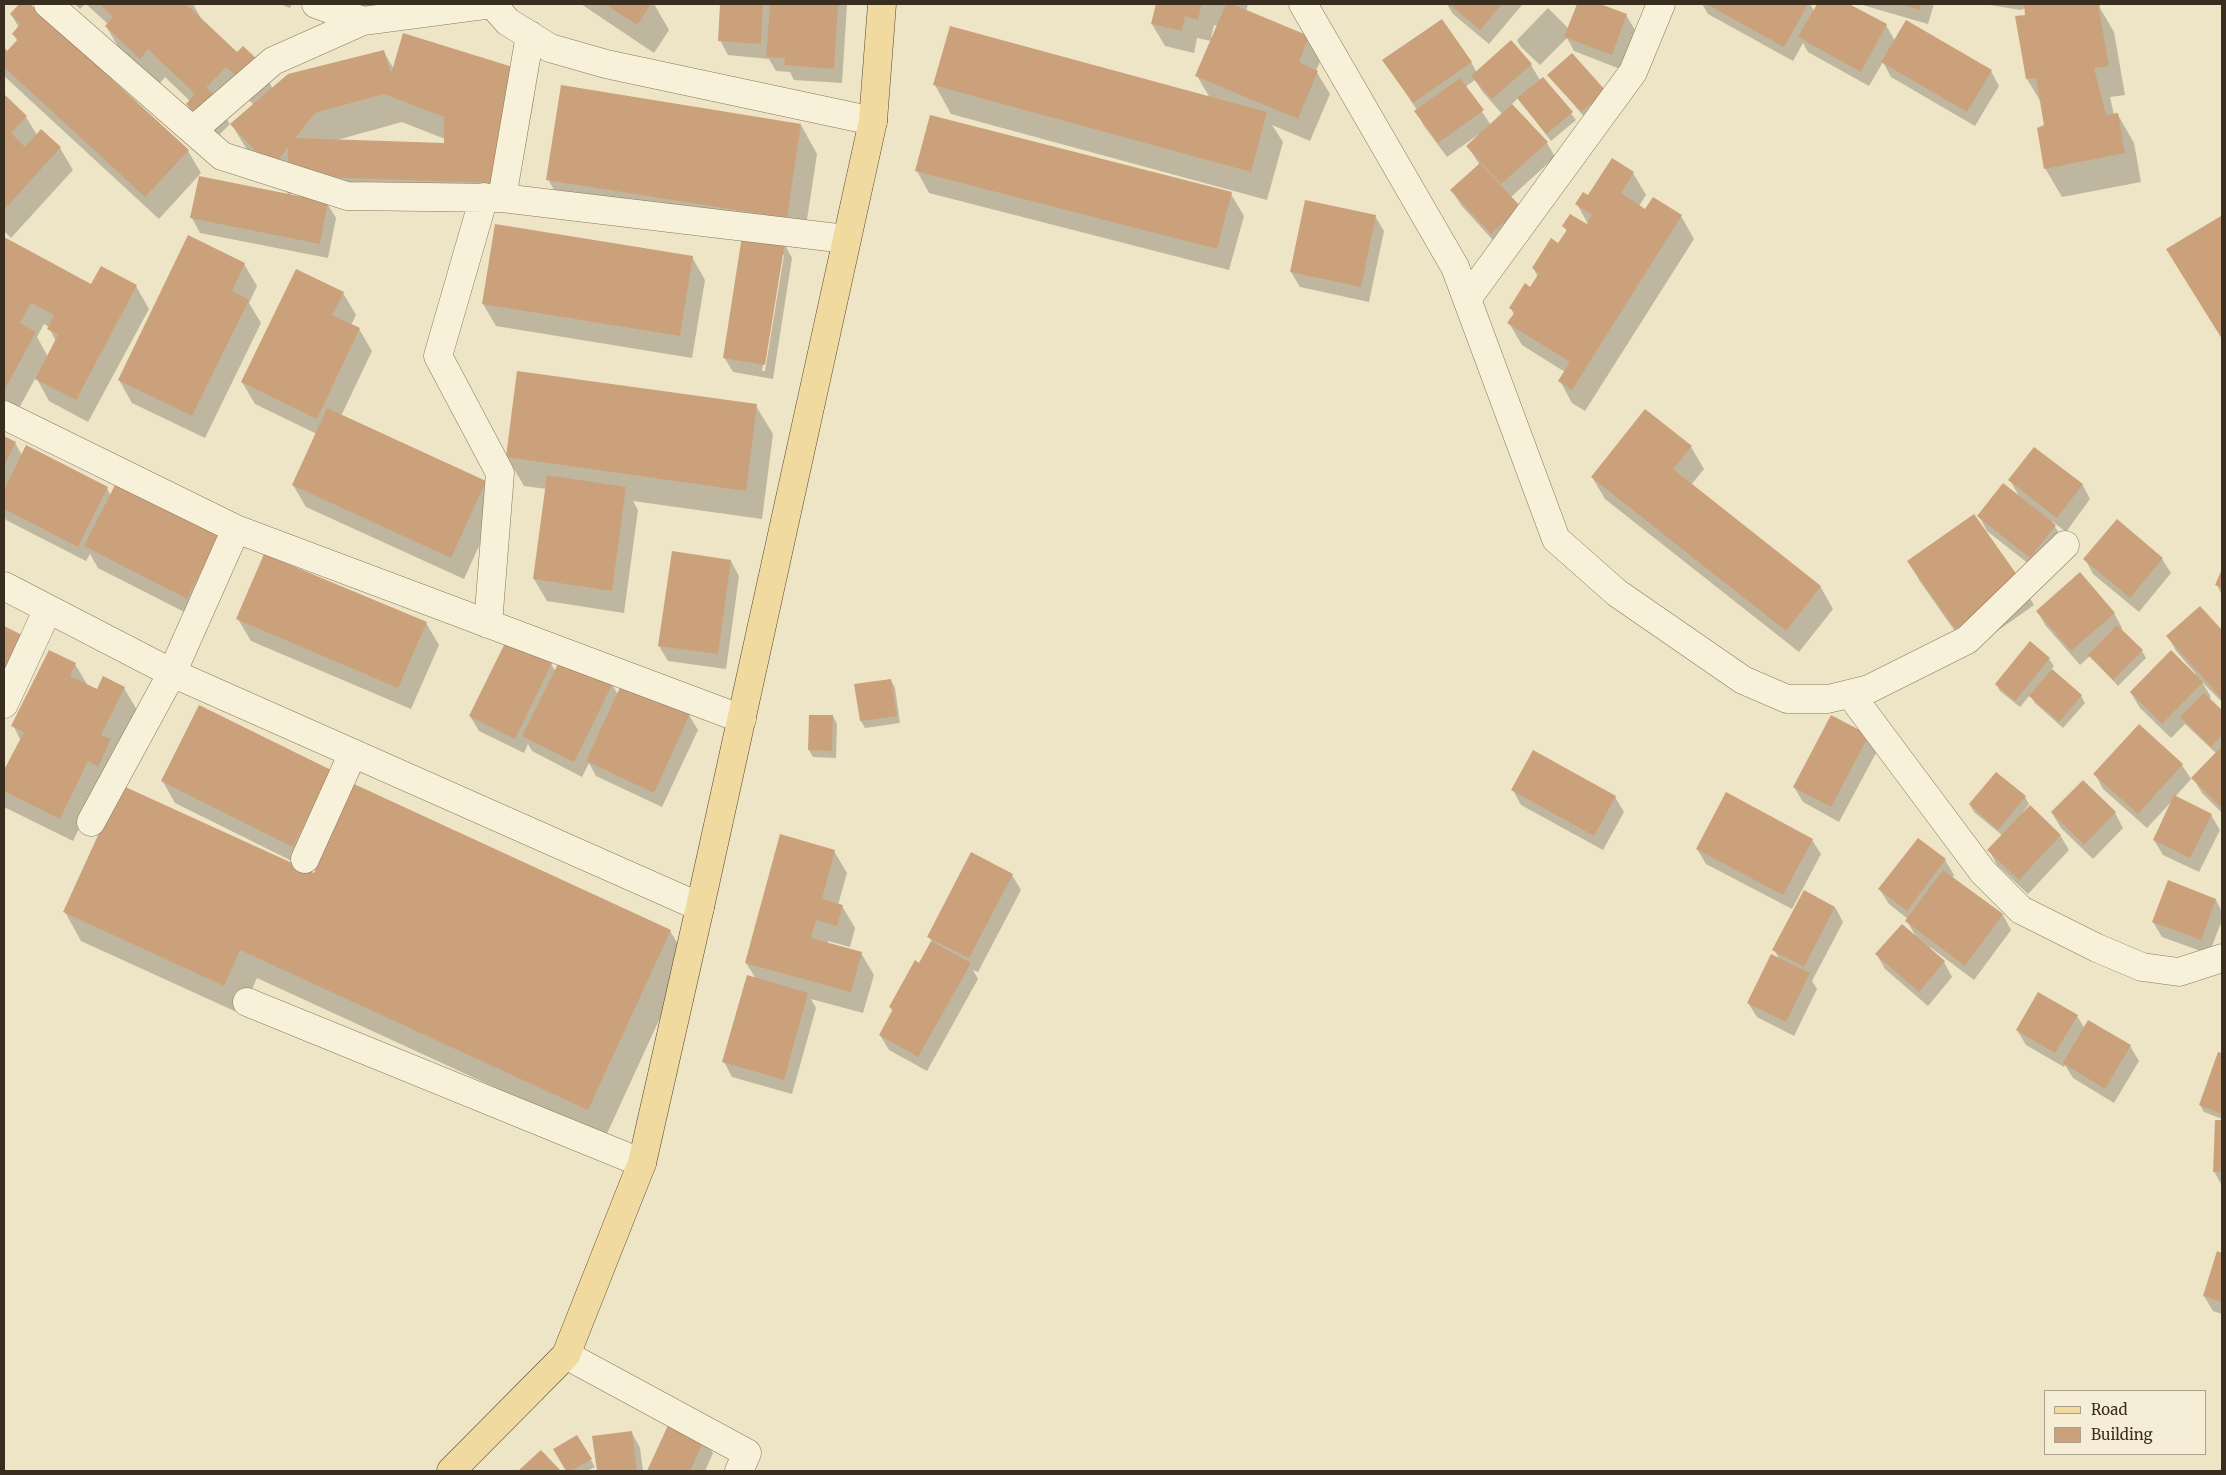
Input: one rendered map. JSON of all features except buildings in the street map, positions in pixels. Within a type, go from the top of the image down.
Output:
[{"type":"main road","points":[[451,1471],[566,1355],[642,1163],[742,719],[873,121],[882,4]]},
{"type":"street","points":[[48,4],[222,156],[346,196],[493,198],[846,239]]},
{"type":"street","points":[[316,4],[363,21]]},
{"type":"street","points":[[193,130],[273,61],[363,21],[492,4],[508,22],[550,48],[606,64],[873,121]]},
{"type":"street","points":[[1303,4],[1455,267],[1556,539],[1617,593],[1744,680],[1787,699],[1828,699],[1869,689],[1967,640],[2065,544]]},
{"type":"street","points":[[1467,299],[1633,72],[1661,4]]},
{"type":"street","points":[[488,624],[500,473],[438,356],[493,198],[530,35]]},
{"type":"street","points":[[4,415],[236,529],[742,719]]},
{"type":"street","points":[[91,822],[172,673],[236,529]]},
{"type":"street","points":[[4,586],[172,673],[700,907]]},
{"type":"street","points":[[4,704],[48,609]]},
{"type":"street","points":[[1850,694],[1983,872],[2021,910],[2098,948],[2142,967],[2179,972],[2222,958]]},
{"type":"street","points":[[306,859],[353,753]]},
{"type":"street","points":[[247,1002],[642,1163]]},
{"type":"street","points":[[566,1355],[747,1452],[739,1471]]}]
